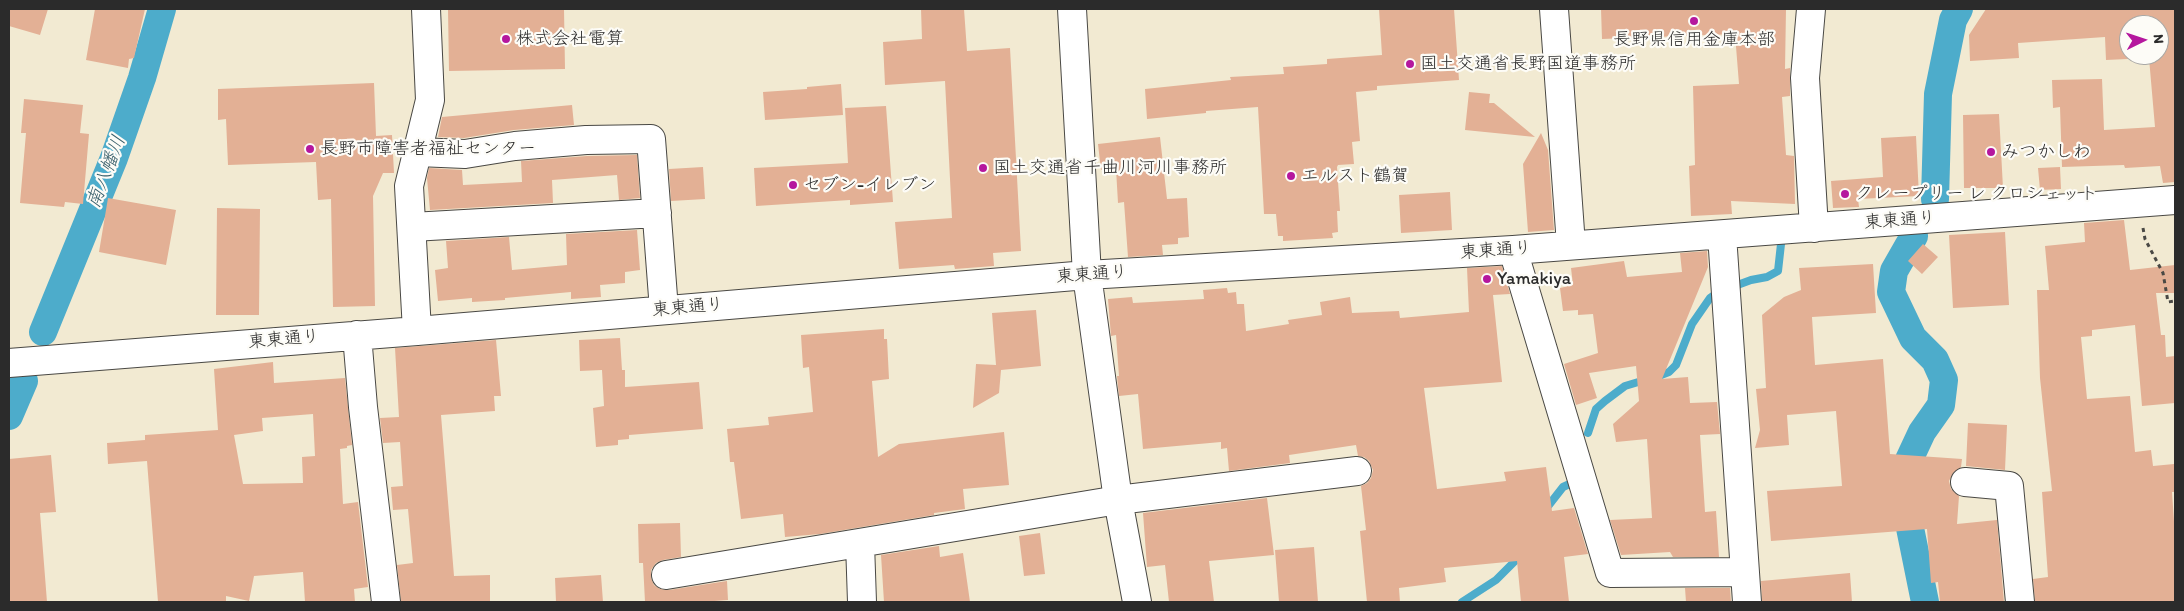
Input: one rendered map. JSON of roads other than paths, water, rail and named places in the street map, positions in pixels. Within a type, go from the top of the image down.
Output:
[{"type":"street","points":[[417,332],[409,186],[430,100],[426,9]]},
{"type":"street","points":[[1072,9],[1087,275],[1118,500],[1136,602]]},
{"type":"street","points":[[1554,9],[1571,245]]},
{"type":"street","points":[[1811,9],[1805,78],[1814,228]]},
{"type":"street","points":[[418,152],[466,154],[515,146],[586,140],[651,139],[664,310]]},
{"type":"street","name":"東東通り","points":[[9,363],[357,335],[417,332],[1087,275],[1513,250],[2175,200]]},
{"type":"street","points":[[412,227],[657,213]]},
{"type":"street","points":[[1722,235],[1747,602]]},
{"type":"street","points":[[1513,250],[1610,573],[1745,572]]},
{"type":"street","points":[[357,335],[363,406],[386,602]]},
{"type":"street","points":[[666,575],[1118,500],[1357,471]]},
{"type":"street","points":[[1965,482],[2009,486],[2020,602]]},
{"type":"street","points":[[860,542],[862,602]]},
{"type":"waterway","name":"南八幡川","points":[[43,332],[114,158],[142,78],[162,9]]},
{"type":"waterway","points":[[1935,199],[1938,94],[1953,20],[1959,9]]},
{"type":"waterway","points":[[1914,236],[1894,271],[1891,292],[1913,338],[1935,360],[1944,380],[1941,405],[1922,432],[1908,462],[1909,523],[1925,602]]},
{"type":"waterway","points":[[1732,287],[1751,280],[1767,277],[1778,271],[1781,244]]},
{"type":"waterway","points":[[1656,377],[1669,372],[1676,365],[1692,324],[1710,298],[1717,293]]},
{"type":"waterway","points":[[1588,433],[1596,409],[1625,386],[1645,380]]},
{"type":"waterway","name":"南八幡川","points":[[9,416],[24,381]]},
{"type":"waterway","points":[[1545,510],[1563,487],[1576,481]]},
{"type":"waterway","points":[[1462,602],[1496,580],[1521,555]]},
{"type":"place","name":"長野県信用金庫本部","points":[[1694,21]]},
{"type":"place","name":"株式会社電算","points":[[506,39]]},
{"type":"place","name":"国土交通省長野国道事務所","points":[[1410,64]]},
{"type":"place","name":"長野市障害者福祉センター","points":[[310,149]]},
{"type":"place","name":"みつかしわ","points":[[1991,152]]},
{"type":"place","name":"国土交通省千曲川河川事務所","points":[[983,168]]},
{"type":"place","name":"エルスト鶴賀","points":[[1291,176]]},
{"type":"place","name":"セブン-イレブン","points":[[793,185]]},
{"type":"place","name":"クレープリー レ クロシェット","points":[[1845,194]]},
{"type":"place","name":"Yamakiya","points":[[1487,279]]}]
